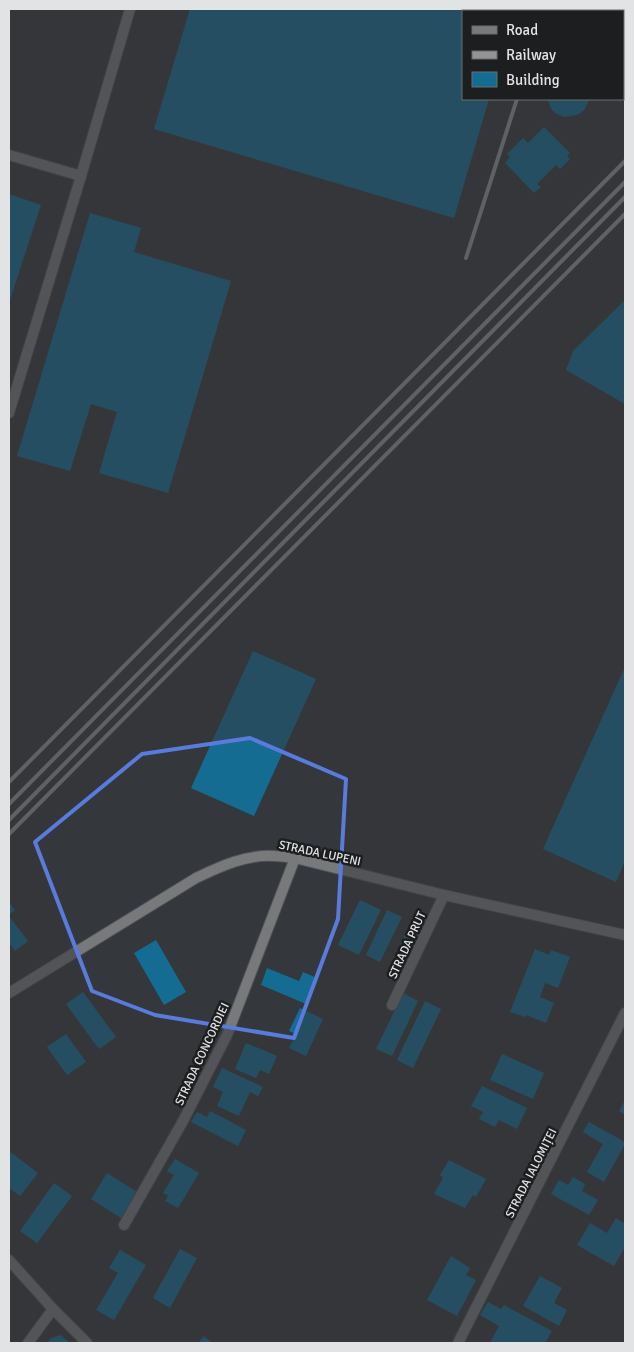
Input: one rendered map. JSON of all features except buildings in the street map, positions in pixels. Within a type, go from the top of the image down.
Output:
[{"type":"street","points":[[9,413],[82,176],[130,9]]},
{"type":"street","points":[[9,155],[82,176]]},
{"type":"street","name":"STRADA LUPENI","points":[[9,993],[196,878],[218,867],[238,860],[255,857],[295,858],[444,895],[625,935]]},
{"type":"street","name":"STRADA CONCORDIEI","points":[[124,1225],[183,1121],[227,1035],[295,858]]},
{"type":"street","name":"STRADA PRUT","points":[[392,1006],[444,895]]},
{"type":"street","name":"STRADA IALOMIȚEI","points":[[458,1343],[625,1013]]},
{"type":"street","points":[[9,1260],[87,1343]]},
{"type":"street","points":[[28,1343],[53,1309]]},
{"type":"highlighted area","points":[[250,738],[346,779],[338,919],[294,1038],[155,1015],[92,991],[35,842],[142,754]]},
{"type":"railway","points":[[466,258],[517,100]]},
{"type":"railway","points":[[9,782],[625,161]]},
{"type":"railway","points":[[9,804],[625,182]]},
{"type":"railway","points":[[9,820],[625,197]]},
{"type":"railway","points":[[9,834],[625,214]]}]
